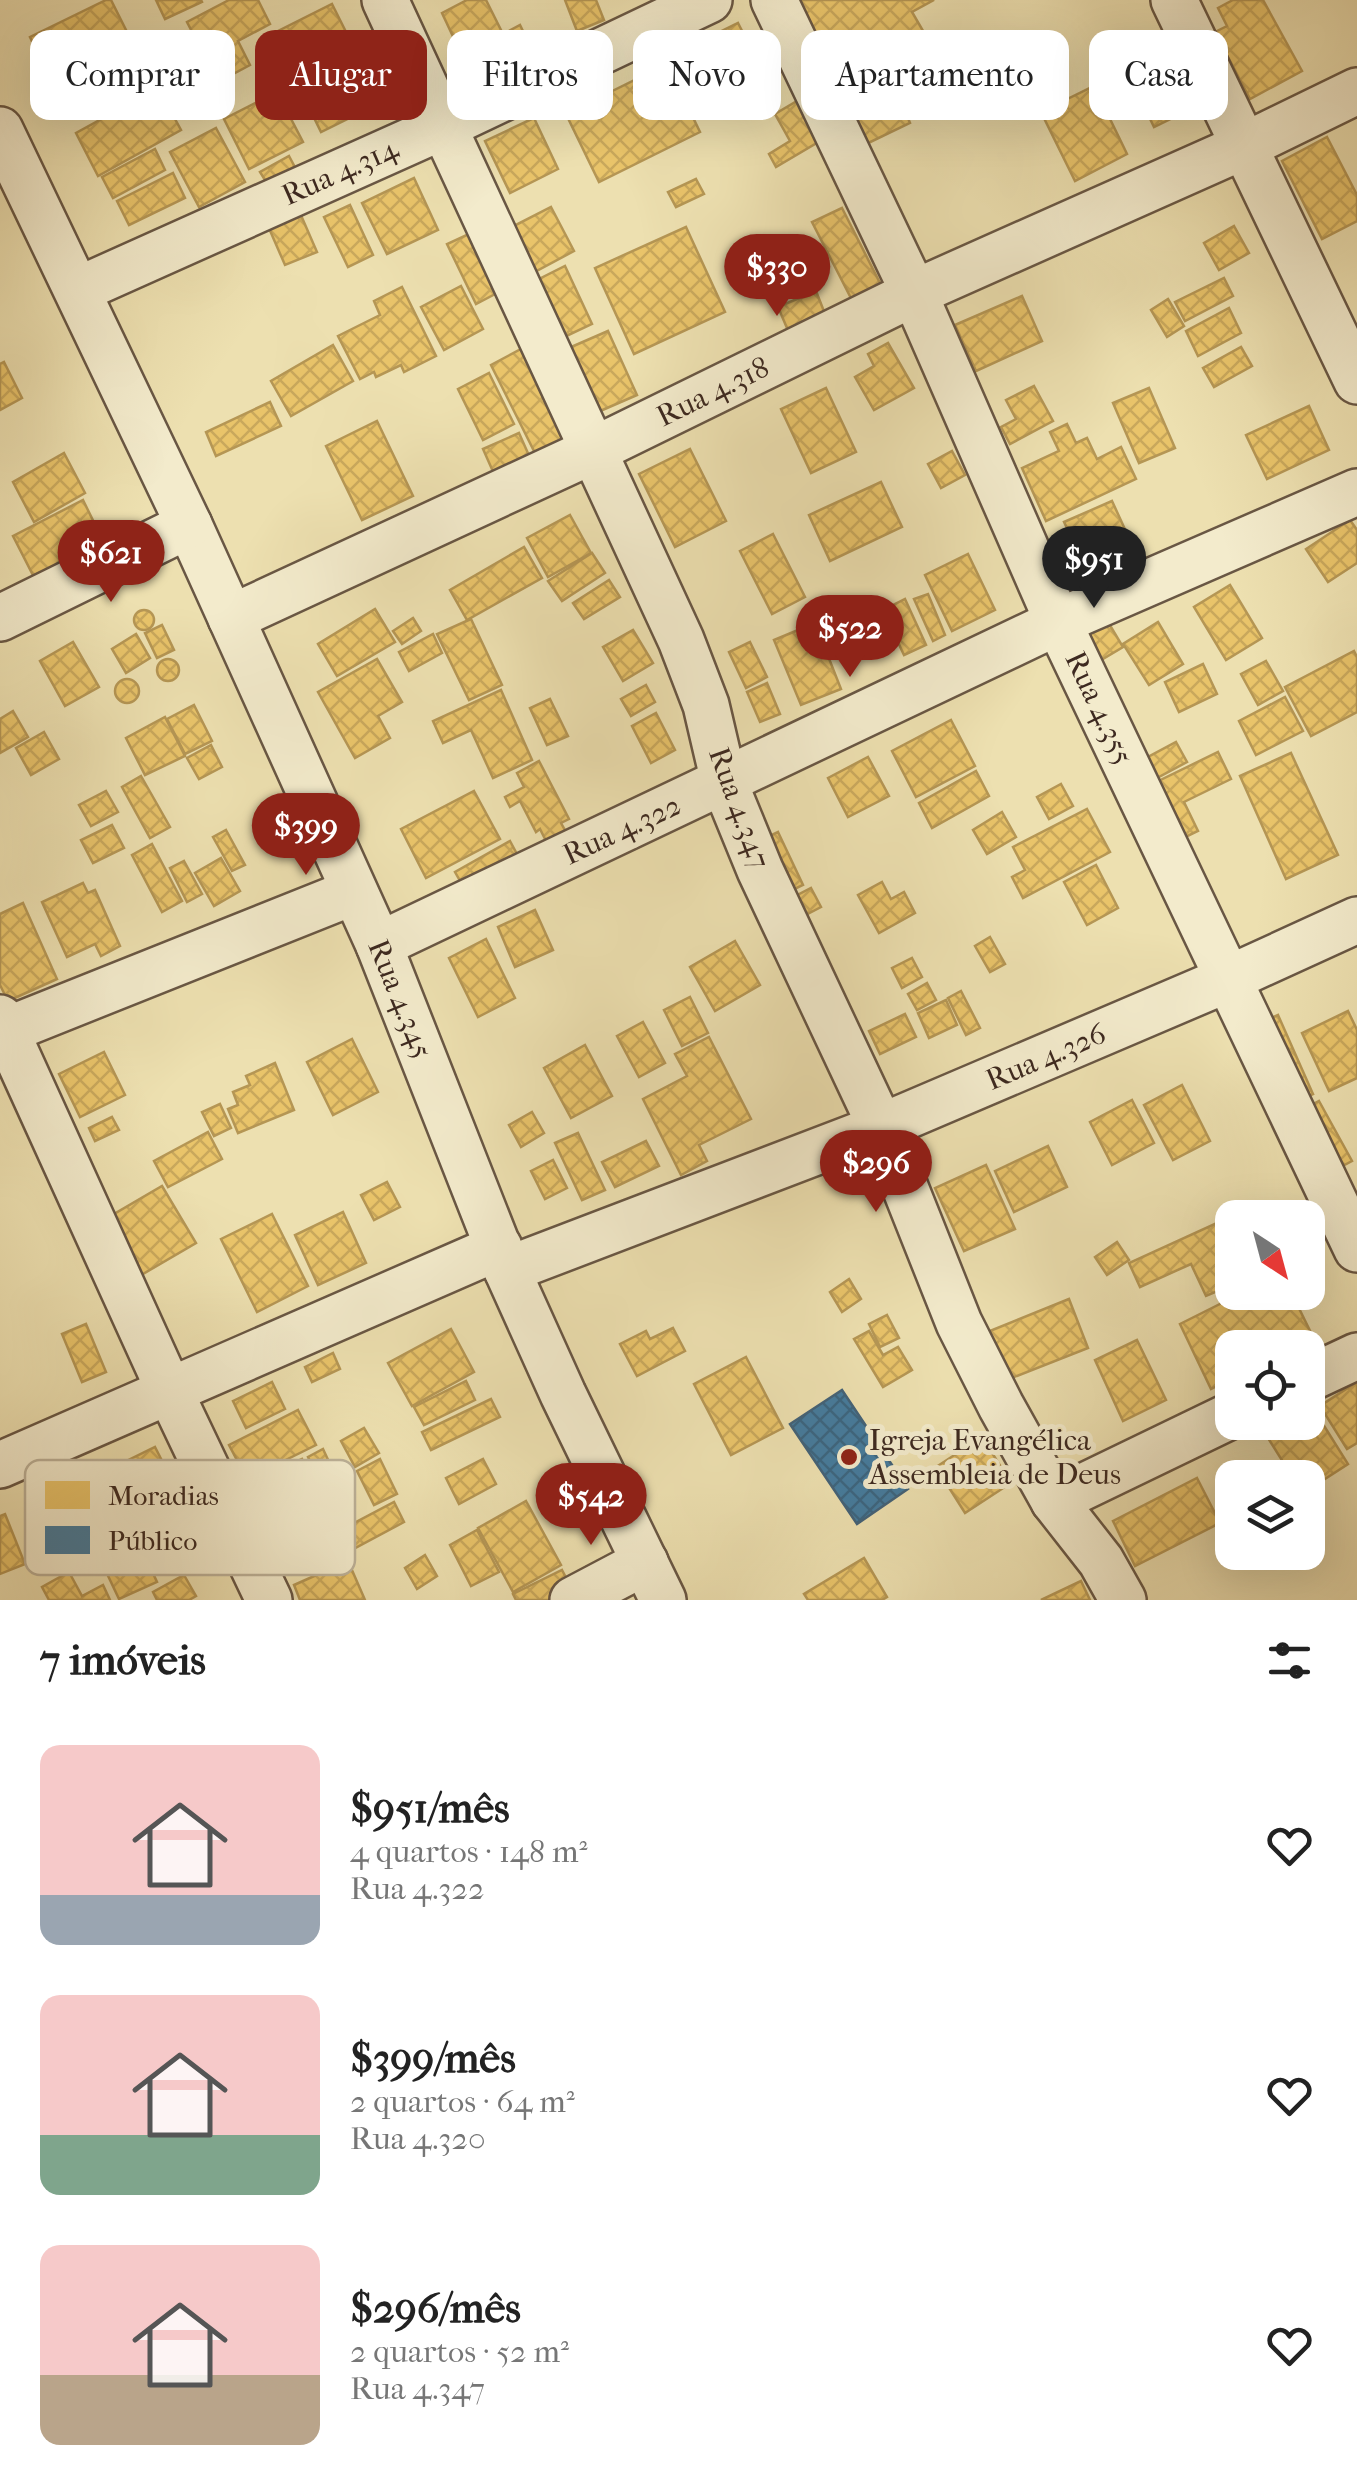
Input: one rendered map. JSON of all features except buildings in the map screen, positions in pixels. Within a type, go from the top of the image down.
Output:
[{"type":"street","name":"Rua 4.347","points":[[386,0],[681,640],[706,705],[724,782],[778,911],[881,1127],[959,1323],[1054,1501],[1101,1561],[1123,1600]]},
{"type":"street","name":"Rua 4.314","points":[[78,290],[444,126],[710,0]]},
{"type":"street","name":"Rua 4.355","points":[[774,0],[914,293],[1058,622],[1357,1249]]},
{"type":"street","points":[[1174,0],[1357,381]]},
{"type":"street","name":"Rua 4.318","points":[[231,618],[594,450],[914,293],[1242,147],[1357,91]]},
{"type":"street","name":"Rua 4.345","points":[[0,130],[16,202],[78,290],[189,525],[380,945],[503,1259],[654,1581]]},
{"type":"street","name":"Rua 4.322","points":[[380,945],[1058,622],[1357,492]]},
{"type":"street","points":[[0,618],[189,525]]},
{"type":"street","points":[[203,1460],[2,1027],[353,892]]},
{"type":"street","name":"Rua 4.326","points":[[0,1465],[170,1392],[503,1259],[881,1127],[1228,980],[1357,920]]},
{"type":"street","points":[[1325,1372],[1357,1356]]},
{"type":"street","points":[[1054,1501],[1215,1423]]},
{"type":"street","points":[[258,1575],[270,1600]]},
{"type":"street","points":[[573,1600],[654,1581]]},
{"type":"place","name":"Igreja Evangélica Assembleia de Deus","points":[[849,1457]]}]
